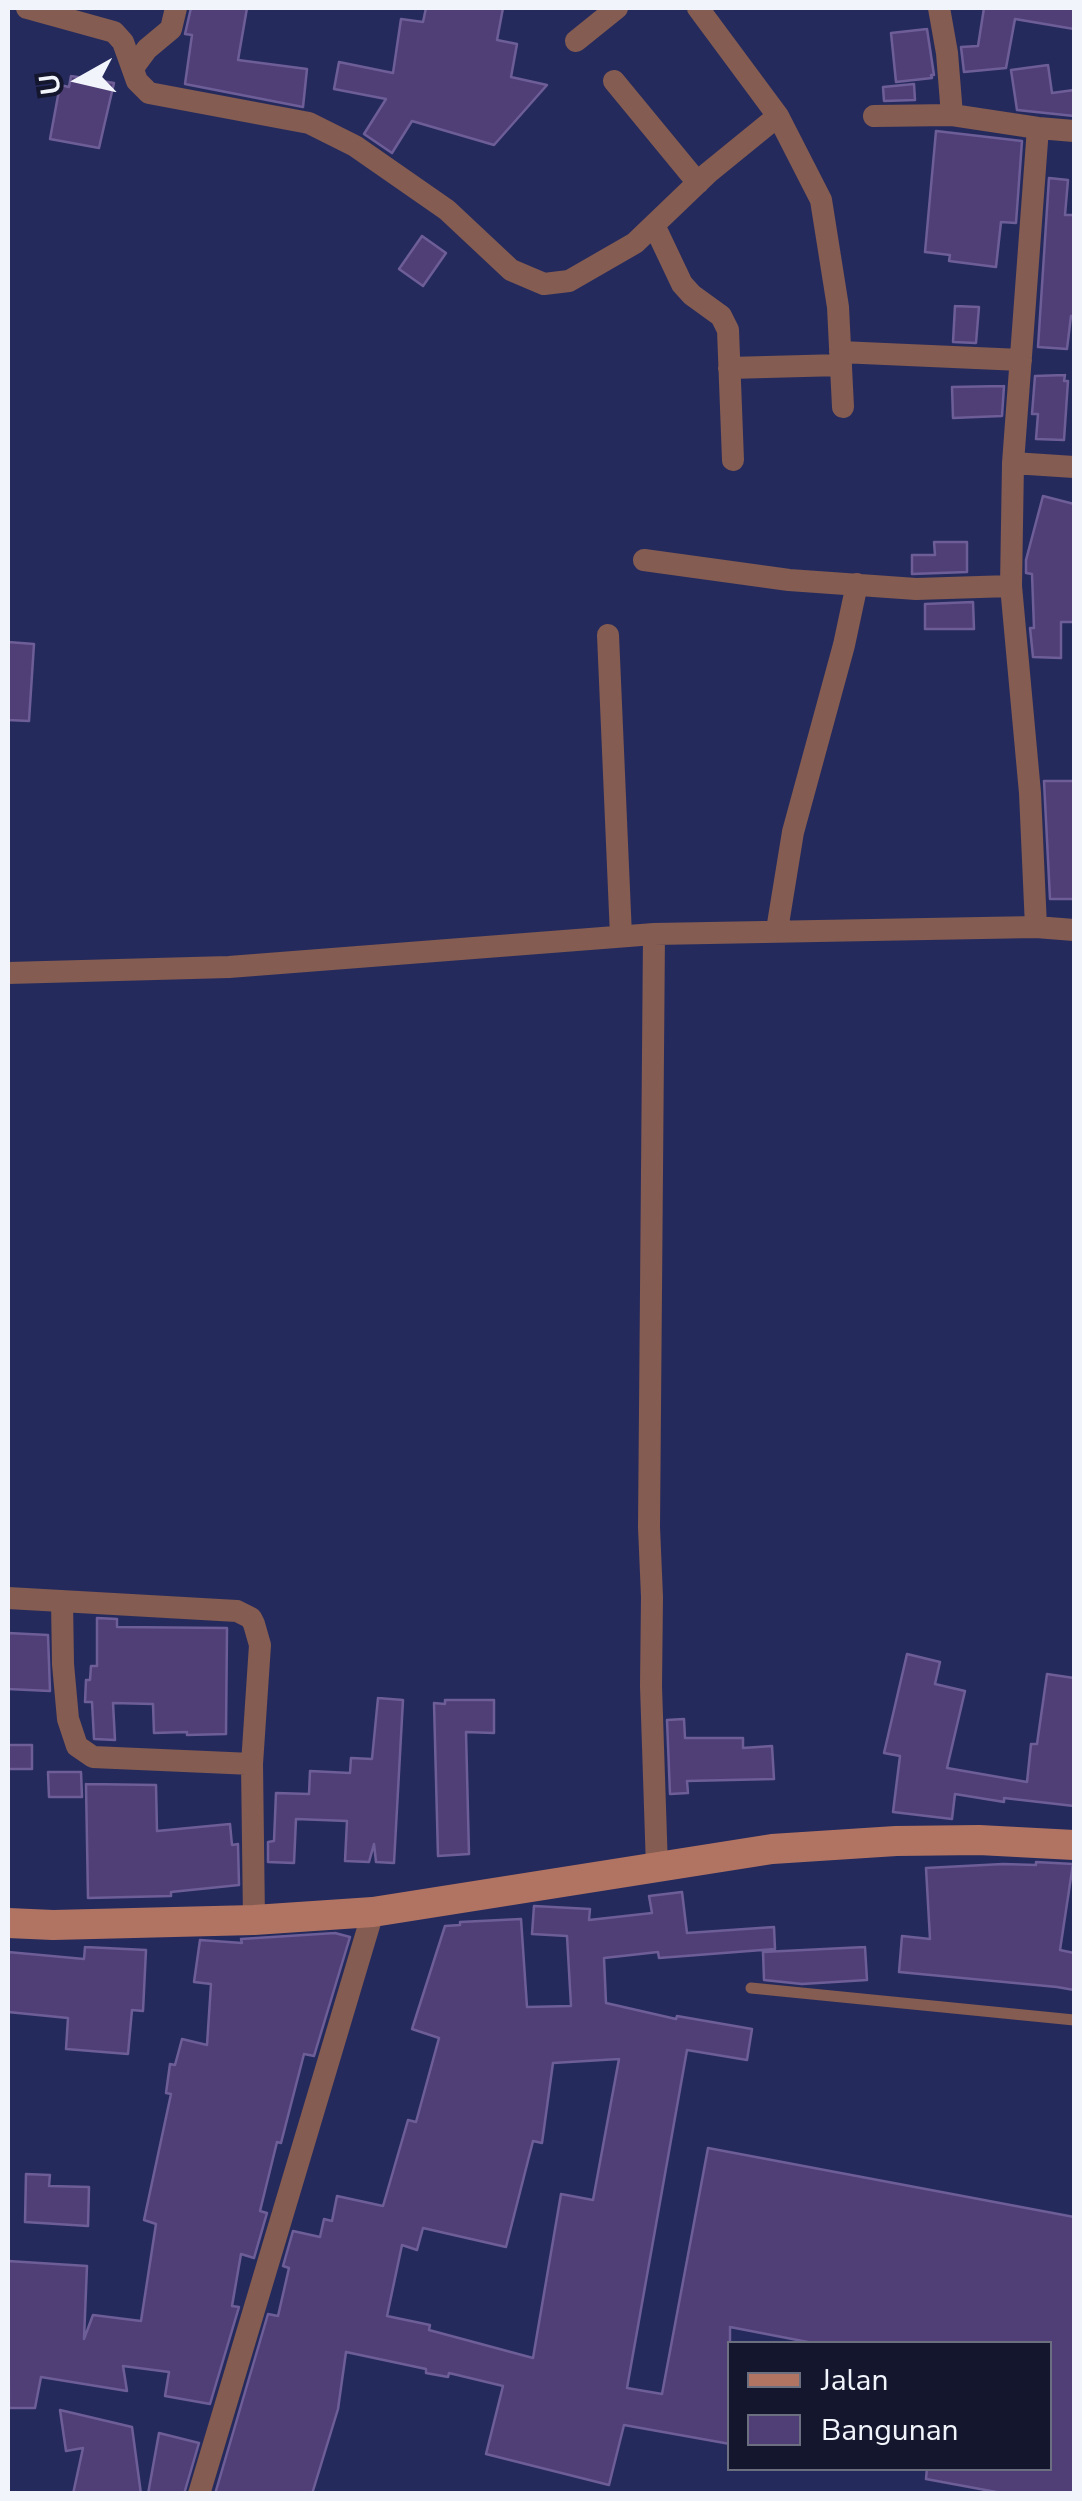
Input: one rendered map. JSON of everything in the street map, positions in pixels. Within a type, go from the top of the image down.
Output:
[{"type":"main road","points":[[8,1924],[254,1920],[373,1912],[772,1849],[896,1841],[1014,1840],[1074,1846]]},
{"type":"street","points":[[27,8],[114,32],[124,42],[137,80],[149,93],[308,123],[354,146],[447,210],[511,270],[544,284],[569,280],[635,243],[698,182],[778,116]]},
{"type":"street","points":[[133,68],[146,49],[171,29],[176,8]]},
{"type":"street","points":[[576,40],[617,8]]},
{"type":"street","points":[[698,8],[778,116],[821,200],[838,307],[843,407]]},
{"type":"street","points":[[939,8],[952,114]]},
{"type":"street","points":[[614,80],[698,182]]},
{"type":"street","points":[[874,116],[952,114],[1074,131]]},
{"type":"street","points":[[1036,927],[1030,793],[1011,586],[1013,464],[1038,128]]},
{"type":"street","points":[[654,225],[682,284],[721,316],[728,330],[732,460]]},
{"type":"street","points":[[730,368],[841,358],[1021,360]]},
{"type":"street","points":[[1013,464],[1074,468]]},
{"type":"street","points":[[644,560],[789,580],[916,589],[1011,586]]},
{"type":"street","points":[[778,930],[793,832],[857,584]]},
{"type":"street","points":[[608,636],[621,936]]},
{"type":"street","points":[[8,973],[229,967],[654,934],[1036,927],[1074,930]]},
{"type":"street","points":[[654,934],[649,1526],[650,1686],[658,1868]]},
{"type":"street","points":[[8,1598],[237,1611],[251,1618],[260,1645],[252,1764],[254,1920]]},
{"type":"street","points":[[62,1601],[62,1664],[68,1720],[77,1746],[93,1757],[252,1764]]},
{"type":"street","points":[[199,2494],[373,1912]]},
{"type":"lane","points":[[751,1988],[1074,2020]]},
{"type":"building","points":[[191,8],[247,8],[238,60],[307,69],[303,107],[185,84],[192,35],[185,34]]},
{"type":"building","points":[[426,8],[503,8],[497,40],[517,44],[511,77],[547,85],[494,145],[412,121],[392,153],[364,134],[386,99],[334,89],[339,62],[393,73],[401,19],[423,22]]},
{"type":"building","points":[[984,8],[1074,8],[1074,29],[1015,19],[1006,68],[964,72],[961,47],[978,46]]},
{"type":"building","points":[[927,29],[934,75],[896,82],[891,33]]},
{"type":"building","points":[[1048,65],[1052,93],[1074,90],[1074,116],[1017,110],[1011,70]]},
{"type":"building","points":[[71,76],[114,83],[99,148],[50,139],[60,85],[69,87]]},
{"type":"building","points":[[914,84],[915,100],[884,101],[883,87]]},
{"type":"building","points":[[936,131],[1022,141],[1016,223],[1001,222],[996,267],[949,261],[950,255],[925,252]]},
{"type":"building","points":[[1049,178],[1068,180],[1065,215],[1074,215],[1074,316],[1067,349],[1038,347]]},
{"type":"building","points":[[422,236],[446,253],[423,286],[399,269]]},
{"type":"building","points":[[955,306],[979,307],[976,343],[953,342]]},
{"type":"building","points":[[1065,375],[1064,381],[1068,381],[1064,440],[1036,439],[1038,414],[1032,414],[1035,376]]},
{"type":"building","points":[[1004,386],[1002,416],[953,418],[952,387]]},
{"type":"building","points":[[1043,496],[1074,504],[1074,622],[1061,622],[1061,658],[1033,657],[1032,574],[1026,573],[1026,560]]},
{"type":"building","points":[[934,542],[967,542],[967,572],[912,574],[912,555],[935,555]]},
{"type":"building","points":[[973,602],[974,629],[925,629],[925,604]]},
{"type":"building","points":[[8,642],[34,644],[29,721],[8,720]]},
{"type":"building","points":[[1044,781],[1074,781],[1074,899],[1050,899]]},
{"type":"building","points":[[97,1618],[117,1619],[117,1627],[227,1628],[226,1734],[154,1733],[153,1704],[113,1703],[115,1740],[94,1739],[92,1702],[85,1702],[86,1680],[90,1680],[91,1666],[97,1666]]},
{"type":"building","points":[[8,1633],[48,1635],[50,1691],[8,1689]]},
{"type":"building","points":[[907,1654],[940,1662],[935,1684],[965,1691],[947,1768],[1027,1782],[1047,1674],[1074,1678],[1074,1806],[1004,1798],[1004,1802],[955,1794],[952,1819],[893,1812],[900,1756],[884,1753]]},
{"type":"building","points":[[378,1698],[403,1700],[394,1863],[376,1862],[374,1844],[369,1862],[345,1861],[347,1821],[296,1819],[294,1863],[268,1862],[268,1842],[274,1841],[276,1793],[309,1794],[310,1771],[350,1773],[351,1758],[372,1759]]},
{"type":"building","points":[[445,1700],[494,1700],[494,1733],[466,1732],[469,1854],[438,1856],[434,1703],[445,1704]]},
{"type":"building","points":[[684,1719],[685,1738],[743,1738],[743,1748],[772,1746],[774,1779],[687,1781],[688,1793],[670,1794],[667,1720]]},
{"type":"building","points":[[8,1745],[32,1745],[32,1769],[8,1769]]},
{"type":"building","points":[[48,1772],[81,1772],[82,1797],[49,1797]]},
{"type":"building","points":[[86,1784],[156,1785],[157,1831],[230,1824],[232,1845],[238,1844],[239,1885],[171,1892],[171,1896],[88,1898]]},
{"type":"building","points":[[1036,1862],[1073,1864],[1060,1950],[1074,1953],[1074,1990],[899,1972],[902,1936],[930,1939],[926,1868]]},
{"type":"building","points":[[682,1892],[687,1933],[774,1927],[775,1949],[659,1958],[658,1952],[604,1958],[606,2003],[676,2019],[677,2016],[752,2029],[747,2060],[687,2050],[627,2388],[662,2394],[708,2148],[1074,2217],[1074,2494],[1007,2494],[926,2479],[927,2471],[1052,2471],[1052,2341],[802,2341],[730,2327],[727,2443],[624,2425],[609,2485],[486,2454],[503,2386],[449,2373],[448,2377],[426,2373],[426,2369],[346,2352],[338,2409],[312,2494],[215,2494],[268,2314],[278,2316],[289,2268],[283,2266],[293,2231],[320,2237],[324,2219],[332,2221],[337,2196],[383,2206],[408,2120],[416,2122],[439,2038],[412,2029],[445,1926],[521,1919],[527,2007],[571,2006],[567,1936],[532,1934],[534,1906],[590,1909],[589,1920],[652,1913],[649,1896]],"holes":[[[619,2059],[593,2200],[561,2194],[533,2358],[429,2330],[430,2325],[387,2316],[402,2245],[417,2250],[423,2228],[506,2247],[533,2141],[542,2143],[553,2063]]]},
{"type":"building","points":[[335,1933],[350,1937],[314,2056],[304,2054],[281,2143],[277,2142],[260,2211],[267,2213],[254,2258],[241,2254],[232,2306],[239,2307],[210,2404],[165,2396],[169,2372],[123,2366],[127,2391],[41,2377],[35,2408],[9,2408],[8,2261],[87,2266],[84,2339],[93,2315],[141,2321],[156,2224],[144,2220],[171,2094],[166,2093],[170,2064],[175,2065],[182,2039],[207,2045],[211,1984],[194,1982],[200,1940],[242,1943],[241,1939]]},
{"type":"building","points":[[85,1947],[146,1950],[143,2011],[132,2010],[128,2054],[66,2049],[68,2018],[8,2012],[8,1952],[84,1959]]},
{"type":"building","points":[[865,1947],[867,1980],[802,1984],[764,1980],[763,1952]]},
{"type":"building","points":[[26,2174],[50,2175],[49,2186],[89,2187],[88,2226],[25,2222]]},
{"type":"building","points":[[60,2410],[132,2427],[141,2494],[73,2494],[83,2448],[66,2451]]},
{"type":"building","points":[[159,2433],[199,2443],[184,2494],[148,2494]]}]
